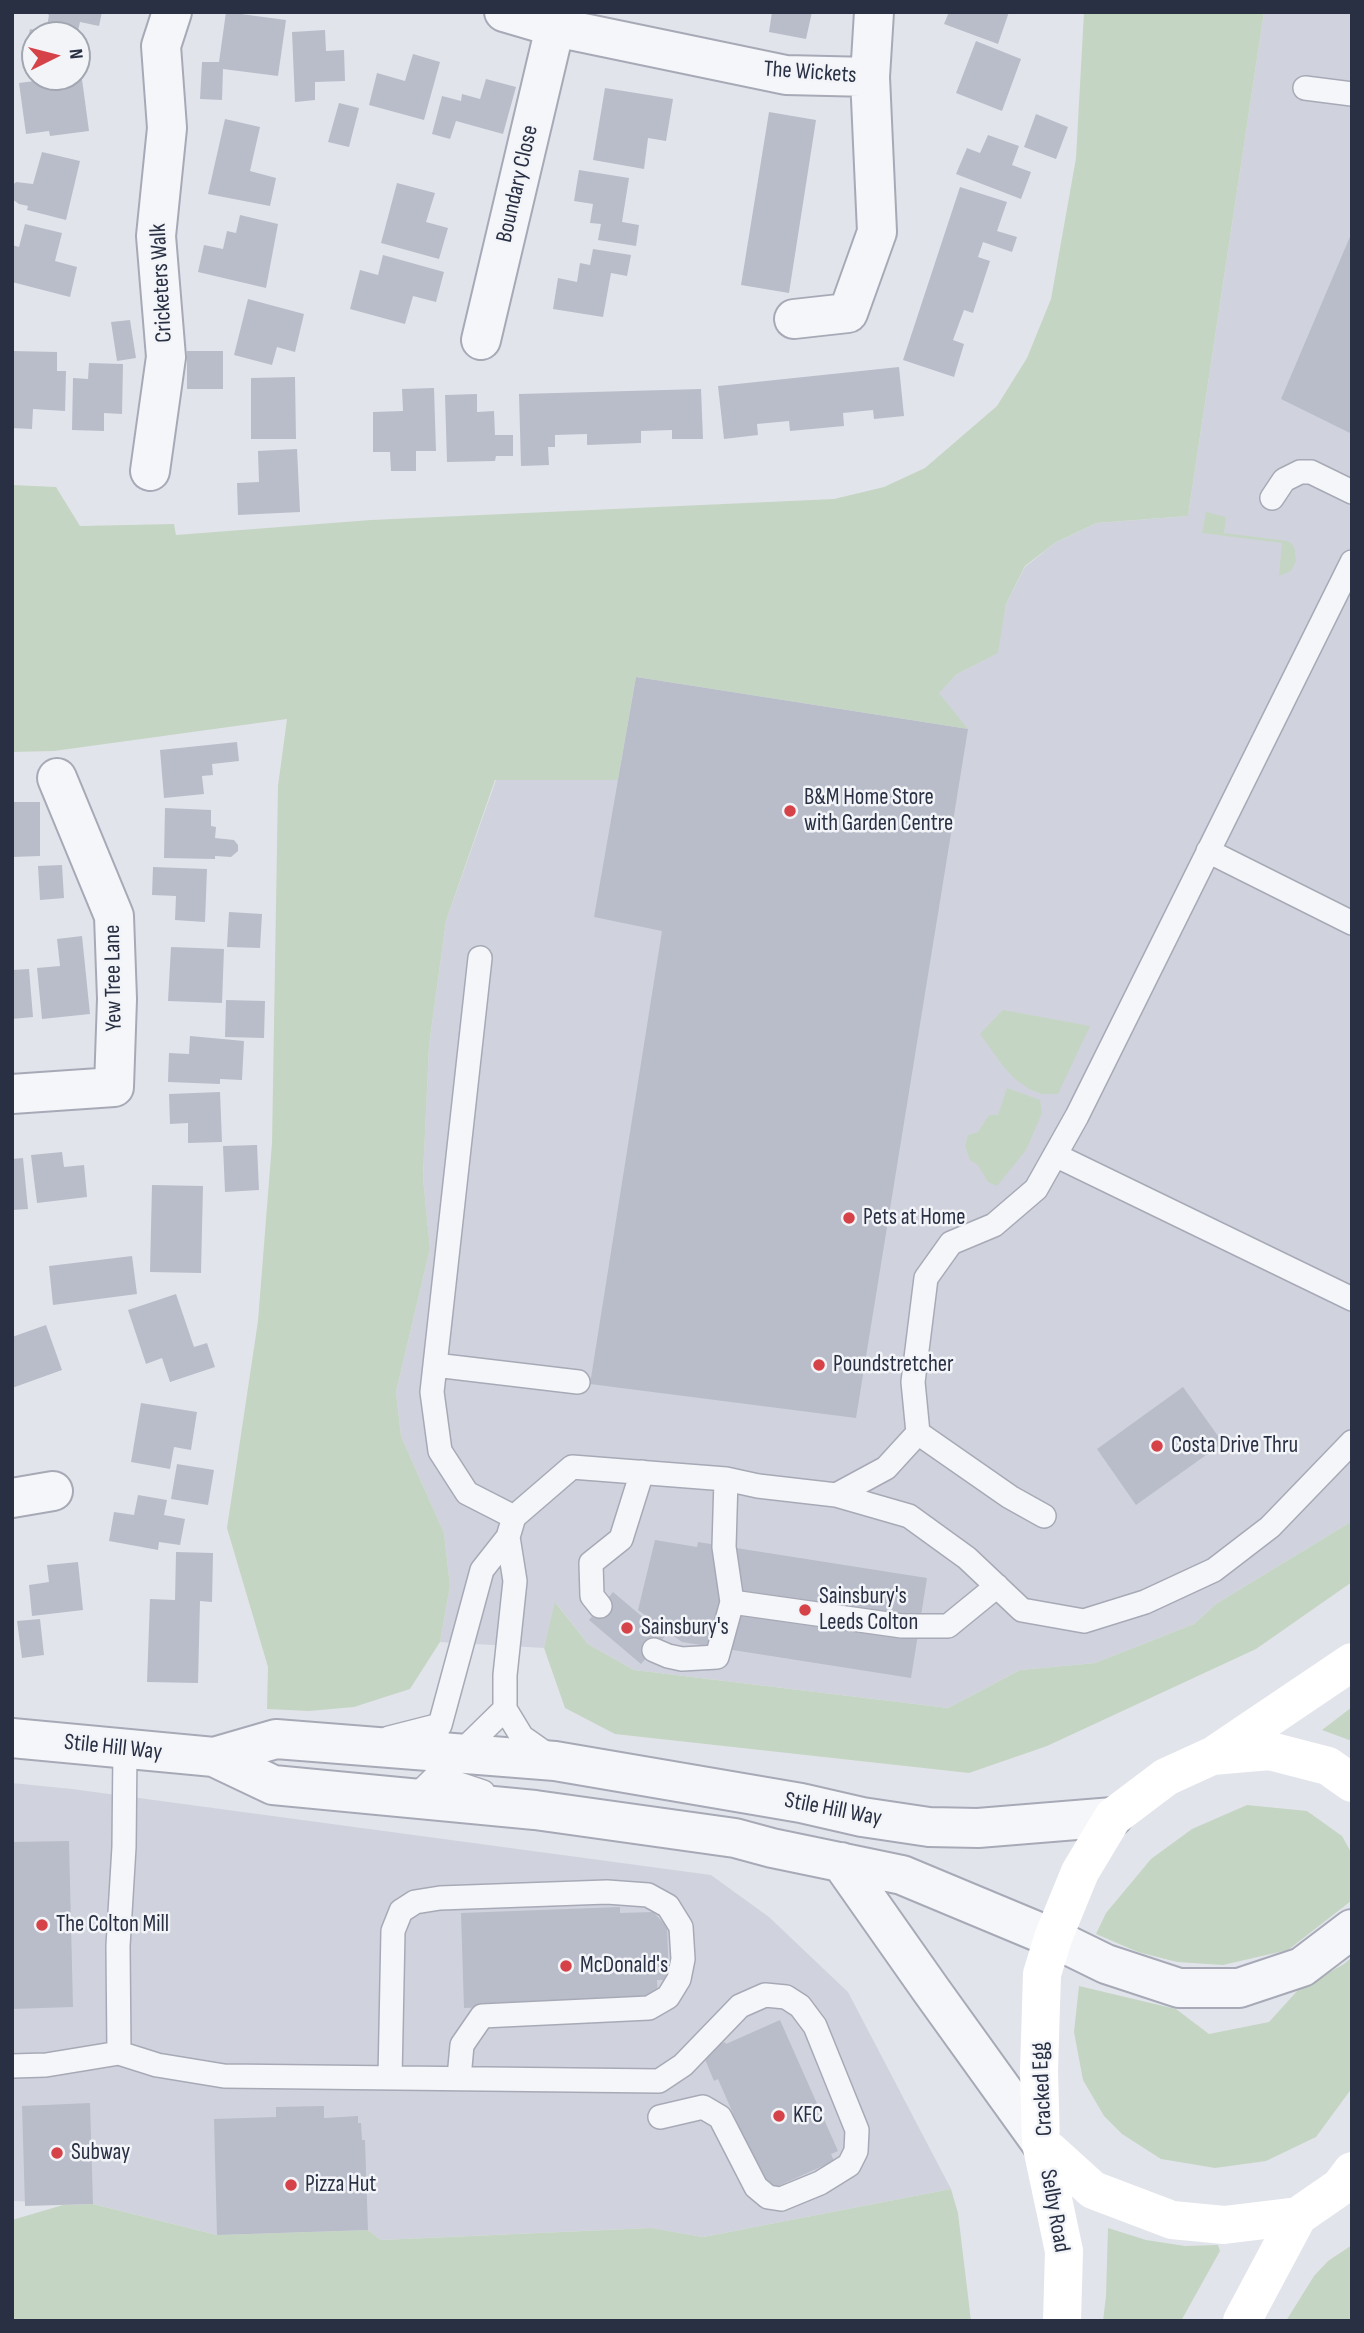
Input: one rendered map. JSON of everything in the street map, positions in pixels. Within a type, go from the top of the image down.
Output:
[{"type":"main road","points":[[1212,1756],[1352,1662]]},
{"type":"main road","name":"Cracked Egg","points":[[1348,2182],[1298,2216],[1224,2225],[1172,2220],[1093,2190],[1041,2143],[1039,2071],[1042,1974],[1052,1938],[1080,1872],[1113,1817],[1166,1777],[1212,1756],[1270,1751],[1328,1766],[1352,1783]]},
{"type":"main road","name":"Selby Road","points":[[1041,2143],[1064,2250],[1062,2321]]},
{"type":"main road","points":[[1245,2319],[1298,2216]]},
{"type":"street","name":"Cricketers Walk","points":[[150,471],[166,357],[156,236],[167,128],[161,46],[172,12]]},
{"type":"street","name":"The Wickets","points":[[504,12],[555,27],[786,75],[870,77],[877,232],[848,313],[794,320]]},
{"type":"street","points":[[870,77],[874,12]]},
{"type":"street","name":"Boundary Close","points":[[481,340],[555,27]]},
{"type":"street","name":"Yew Tree Lane","points":[[12,1094],[114,1087],[117,999],[114,916],[57,778]]},
{"type":"street","points":[[12,1498],[53,1491]]},
{"type":"street","name":"Stile Hill Way","points":[[12,1738],[214,1757],[273,1785],[536,1810],[735,1838],[902,1875],[1052,1938]]},
{"type":"street","name":"Stile Hill Way","points":[[214,1757],[276,1739],[361,1747],[448,1749],[555,1761],[929,1827],[978,1828],[1113,1817]]},
{"type":"street","points":[[841,1862],[1041,2143]]},
{"type":"street","points":[[1052,1938],[1106,1964],[1179,1988],[1239,1988],[1302,1967],[1352,1929]]},
{"type":"lane","points":[[1305,88],[1352,94]]},
{"type":"lane","points":[[1272,498],[1284,480],[1300,472],[1311,472],[1352,492]]},
{"type":"lane","points":[[836,1495],[886,1468],[918,1433],[913,1382],[926,1278],[951,1243],[993,1225],[1036,1189],[1077,1116],[1352,562]]},
{"type":"lane","points":[[1208,851],[1352,923]]},
{"type":"lane","points":[[414,1798],[448,1749],[505,1709],[505,1675],[515,1581],[511,1527],[467,1493],[440,1451],[432,1392],[480,958]]},
{"type":"lane","points":[[1055,1155],[1352,1298]]},
{"type":"lane","points":[[435,1364],[578,1382]]},
{"type":"lane","points":[[918,1433],[1010,1497],[1044,1516]]},
{"type":"lane","points":[[448,1749],[482,1570],[511,1527],[572,1467],[726,1479],[758,1486],[836,1495],[909,1516],[967,1558],[1022,1610],[1084,1621],[1145,1602],[1214,1570],[1270,1527],[1352,1442]]},
{"type":"lane","points":[[600,1606],[592,1596],[591,1563],[621,1539],[642,1472]]},
{"type":"lane","points":[[654,1650],[682,1658],[717,1657],[732,1602],[724,1547],[726,1479]]},
{"type":"lane","points":[[732,1602],[902,1626],[948,1626],[997,1586]]},
{"type":"lane","name":"Stile Hill Way","points":[[505,1709],[522,1737],[555,1761]]},
{"type":"lane","points":[[119,2053],[118,1946],[124,1847],[125,1749]]},
{"type":"lane","name":"Stile Hill Way","points":[[448,1749],[453,1782],[536,1810]]},
{"type":"lane","points":[[390,2078],[393,1931],[401,1911],[415,1902],[440,1898],[607,1892],[648,1895],[668,1906],[681,1927],[683,1959],[679,1979],[668,1997],[649,2008],[482,2016],[462,2045],[458,2078]]},
{"type":"lane","points":[[12,2066],[46,2065],[119,2053],[157,2065],[224,2076],[659,2081],[683,2065],[740,2006],[765,1994],[786,1997],[800,2006],[814,2026],[857,2130],[856,2151],[849,2165],[820,2183],[781,2199],[768,2197],[755,2187],[720,2117],[703,2107],[660,2117]]},
{"type":"shaded area","points":[[1264,12],[1352,12],[1352,1521],[1216,1604],[1194,1624],[1095,1663],[1020,1670],[948,1708],[634,1670],[588,1644],[556,1603],[544,1648],[440,1642],[450,1586],[444,1533],[401,1436],[396,1392],[430,1249],[423,1177],[429,1046],[446,921],[496,780],[618,780],[636,677],[967,729],[938,693],[957,674],[997,653],[1006,604],[1025,567],[1056,542],[1097,523],[1188,516]]},
{"type":"shaded area","points":[[12,1783],[711,1875],[769,1917],[848,1992],[951,2189],[703,2237],[650,2228],[381,2240],[368,2230],[217,2235],[93,2204],[12,2201]]},
{"type":"green space","points":[[1084,12],[1264,12],[1188,516],[1097,523],[1056,542],[1025,566],[1006,604],[998,653],[957,674],[939,693],[968,729],[636,677],[618,780],[495,780],[446,921],[429,1046],[423,1177],[430,1249],[396,1392],[401,1436],[444,1533],[450,1586],[440,1642],[410,1689],[354,1707],[309,1711],[267,1709],[268,1667],[227,1528],[258,1321],[272,1143],[278,786],[287,719],[54,751],[12,752],[12,485],[56,487],[80,526],[174,524],[176,535],[371,520],[834,499],[884,487],[925,468],[997,406],[1027,358],[1051,299],[1076,158]]},
{"type":"green space","points":[[1206,512],[1226,517],[1224,533],[1287,541],[1292,544],[1296,561],[1291,571],[1279,576],[1282,543],[1202,533]]},
{"type":"green space","points":[[1003,1010],[1090,1026],[1058,1094],[1042,1094],[1015,1079],[980,1034]]},
{"type":"green space","points":[[1007,1088],[1040,1100],[1042,1113],[1026,1150],[997,1186],[988,1182],[978,1165],[970,1160],[965,1146],[968,1135],[978,1132],[989,1115],[998,1115]]},
{"type":"green space","points":[[1352,1521],[1352,1582],[1256,1649],[1047,1746],[969,1773],[615,1734],[565,1708],[544,1648],[555,1602],[588,1644],[634,1670],[948,1708],[1020,1670],[1095,1663],[1194,1624],[1216,1604]]},
{"type":"green space","points":[[1352,1707],[1352,1741],[1322,1730]]},
{"type":"green space","points":[[1247,1805],[1307,1811],[1342,1836],[1352,1854],[1351,1901],[1288,1950],[1223,1965],[1177,1962],[1138,1952],[1096,1934],[1106,1913],[1151,1859],[1192,1829]]},
{"type":"green space","points":[[1352,1957],[1352,2088],[1316,2137],[1266,2161],[1215,2168],[1161,2159],[1122,2134],[1104,2116],[1083,2080],[1074,2032],[1079,1986],[1176,2009],[1209,2034],[1269,2022],[1298,1990]]},
{"type":"green space","points":[[951,2189],[958,2213],[971,2321],[12,2321],[12,2220],[63,2205],[93,2204],[217,2235],[368,2230],[381,2240],[651,2228],[703,2237]]},
{"type":"green space","points":[[1108,2228],[1146,2240],[1185,2246],[1218,2245],[1220,2251],[1181,2321],[1103,2321]]},
{"type":"green space","points":[[1352,2245],[1352,2321],[1286,2321],[1314,2276],[1328,2261]]},
{"type":"building","points":[[44,12],[102,12],[99,26],[91,24],[91,21],[48,21],[49,15]]},
{"type":"building","points":[[226,12],[286,20],[278,76],[223,69],[222,100],[200,99],[202,62],[219,62]]},
{"type":"building","points":[[772,12],[812,12],[806,39],[769,32]]},
{"type":"building","points":[[949,12],[1009,12],[998,44],[944,24]]},
{"type":"building","points":[[325,30],[326,51],[344,50],[345,81],[315,82],[315,100],[295,102],[292,32]]},
{"type":"building","points":[[976,41],[1021,59],[1002,111],[956,93]]},
{"type":"building","points":[[413,54],[440,62],[424,120],[369,105],[377,73],[405,81]]},
{"type":"building","points":[[486,79],[516,87],[503,134],[456,121],[450,139],[432,134],[442,96],[461,101],[462,94],[480,99]]},
{"type":"building","points":[[19,83],[21,91],[84,91],[89,131],[50,136],[49,131],[26,134]]},
{"type":"building","points":[[605,88],[673,99],[666,141],[648,138],[644,169],[593,160]]},
{"type":"building","points":[[339,103],[359,108],[349,147],[328,142]]},
{"type":"building","points":[[769,112],[816,120],[789,293],[741,285]]},
{"type":"building","points":[[1036,114],[1068,127],[1056,159],[1024,147]]},
{"type":"building","points":[[225,119],[260,127],[250,171],[276,178],[270,206],[208,194]]},
{"type":"building","points":[[988,135],[1019,146],[1012,165],[1031,172],[1021,199],[956,174],[967,148],[980,153]]},
{"type":"building","points":[[42,152],[80,161],[66,220],[27,210],[28,206],[12,199],[12,186],[16,182],[33,184]]},
{"type":"building","points":[[579,170],[629,178],[622,222],[639,225],[636,246],[598,240],[601,224],[590,223],[593,204],[574,201]]},
{"type":"building","points":[[397,183],[435,193],[426,222],[448,228],[439,259],[381,243]]},
{"type":"building","points":[[960,187],[1007,202],[997,231],[1017,237],[1012,252],[983,242],[978,257],[990,261],[973,313],[964,310],[953,340],[964,344],[954,377],[903,360]]},
{"type":"building","points":[[240,215],[278,224],[266,288],[198,272],[204,245],[223,249],[227,231],[236,233]]},
{"type":"building","points":[[25,224],[62,233],[55,261],[77,267],[70,297],[12,282],[12,245],[19,247]]},
{"type":"building","points":[[1352,232],[1352,434],[1281,399]]},
{"type":"building","points":[[593,249],[631,255],[627,276],[611,273],[603,317],[553,309],[558,278],[577,282],[580,263],[590,265]]},
{"type":"building","points":[[383,255],[444,272],[436,302],[413,296],[405,324],[350,309],[360,270],[378,275]]},
{"type":"building","points":[[248,299],[304,314],[295,352],[277,347],[272,365],[234,355]]},
{"type":"building","points":[[130,320],[136,358],[117,361],[111,322]]},
{"type":"building","points":[[12,351],[57,352],[57,371],[66,371],[65,411],[33,409],[32,429],[12,428]]},
{"type":"building","points":[[187,351],[223,351],[223,389],[187,389]]},
{"type":"building","points":[[89,363],[123,364],[122,414],[104,413],[104,431],[72,430],[73,378],[88,379]]},
{"type":"building","points":[[899,367],[904,416],[874,419],[873,410],[843,413],[844,426],[790,431],[789,421],[757,424],[758,435],[724,439],[718,386]]},
{"type":"building","points":[[295,377],[296,439],[251,439],[251,378]]},
{"type":"building","points":[[434,388],[436,451],[416,451],[416,471],[391,471],[390,452],[373,452],[373,412],[403,411],[402,389]]},
{"type":"building","points":[[701,389],[703,439],[672,439],[672,430],[641,431],[641,443],[587,445],[587,434],[555,435],[555,447],[548,447],[549,465],[521,466],[519,394]]},
{"type":"building","points":[[477,394],[477,412],[494,411],[495,435],[513,435],[513,456],[496,456],[495,461],[447,462],[445,395]]},
{"type":"building","points":[[297,449],[300,512],[238,515],[237,483],[259,482],[258,451]]},
{"type":"building","points":[[636,677],[968,729],[856,1418],[590,1384],[662,931],[594,917]]},
{"type":"building","points":[[237,742],[239,761],[212,764],[213,775],[202,776],[204,794],[164,798],[160,750]]},
{"type":"building","points":[[12,802],[40,802],[40,856],[12,857]]},
{"type":"building","points":[[165,808],[211,810],[211,826],[216,827],[215,838],[234,840],[238,851],[231,857],[215,856],[215,859],[164,858]]},
{"type":"building","points":[[62,865],[64,898],[40,900],[38,866]]},
{"type":"building","points":[[153,867],[207,869],[205,922],[175,920],[176,896],[152,895]]},
{"type":"building","points":[[229,912],[262,914],[260,948],[227,947]]},
{"type":"building","points":[[82,936],[90,1014],[42,1019],[37,968],[60,966],[57,939]]},
{"type":"building","points":[[171,947],[224,949],[222,1003],[168,1001]]},
{"type":"building","points":[[29,969],[33,1017],[12,1019],[12,970]]},
{"type":"building","points":[[226,1000],[265,1001],[264,1038],[225,1037]]},
{"type":"building","points":[[190,1036],[244,1041],[242,1080],[220,1079],[220,1084],[168,1082],[169,1053],[189,1054]]},
{"type":"building","points":[[220,1092],[222,1142],[188,1143],[188,1123],[170,1124],[169,1094]]},
{"type":"building","points":[[257,1145],[259,1190],[225,1192],[223,1146]]},
{"type":"building","points":[[62,1152],[64,1167],[84,1165],[87,1197],[37,1203],[31,1155]]},
{"type":"building","points":[[23,1158],[28,1209],[12,1210],[12,1159]]},
{"type":"building","points":[[152,1185],[203,1186],[201,1273],[150,1272]]},
{"type":"building","points":[[132,1256],[137,1294],[53,1305],[49,1266]]},
{"type":"building","points":[[176,1294],[194,1347],[207,1343],[215,1367],[170,1382],[162,1358],[146,1364],[128,1310]]},
{"type":"building","points":[[46,1325],[62,1370],[12,1388],[12,1337]]},
{"type":"building","points":[[1183,1387],[1223,1443],[1136,1505],[1097,1449]]},
{"type":"building","points":[[141,1403],[197,1412],[191,1450],[174,1447],[170,1469],[131,1462]]},
{"type":"building","points":[[177,1464],[214,1470],[208,1505],[171,1499]]},
{"type":"building","points":[[138,1495],[167,1500],[164,1515],[185,1519],[180,1545],[159,1542],[158,1550],[109,1541],[114,1512],[134,1515]]},
{"type":"building","name":"Sainsbury's Leeds Colton","points":[[655,1540],[697,1547],[698,1542],[927,1578],[911,1678],[682,1642],[638,1610]]},
{"type":"building","points":[[176,1552],[213,1553],[212,1602],[200,1601],[198,1683],[147,1682],[150,1599],[175,1600]]},
{"type":"building","points":[[78,1562],[83,1610],[32,1616],[29,1585],[49,1582],[47,1565]]},
{"type":"building","name":"Sainsbury's","points":[[613,1592],[665,1636],[641,1664],[589,1620]]},
{"type":"building","points":[[40,1619],[44,1655],[22,1658],[17,1621]]},
{"type":"building","name":"The Colton Mill","points":[[69,1841],[73,2007],[12,2009],[12,1842]]},
{"type":"building","name":"McDonald's","points":[[620,1907],[620,1913],[653,1912],[667,1926],[669,1980],[657,1980],[658,2000],[464,2008],[461,1913]]},
{"type":"building","name":"KFC","points":[[780,2020],[838,2151],[831,2154],[834,2161],[767,2191],[718,2079],[714,2081],[702,2052]]},
{"type":"building","name":"Subway","points":[[90,2103],[93,2204],[25,2206],[22,2106]]},
{"type":"building","name":"Pizza Hut","points":[[324,2106],[324,2118],[358,2116],[358,2123],[361,2123],[362,2140],[365,2140],[368,2230],[217,2235],[214,2119],[276,2117],[276,2107]]},
{"type":"place","name":"B&M Home Store with Garden Centre","points":[[790,811]]},
{"type":"place","name":"Pets at Home","points":[[849,1218]]},
{"type":"place","name":"Poundstretcher","points":[[819,1365]]},
{"type":"place","name":"Costa Drive Thru","points":[[1157,1446]]},
{"type":"place","name":"Sainsbury's Leeds Colton","points":[[805,1610]]},
{"type":"place","name":"Sainsbury's","points":[[627,1628]]},
{"type":"place","name":"The Colton Mill","points":[[42,1925]]},
{"type":"place","name":"McDonald's","points":[[566,1966]]},
{"type":"place","name":"KFC","points":[[779,2116]]},
{"type":"place","name":"Subway","points":[[57,2153]]},
{"type":"place","name":"Pizza Hut","points":[[291,2185]]}]
